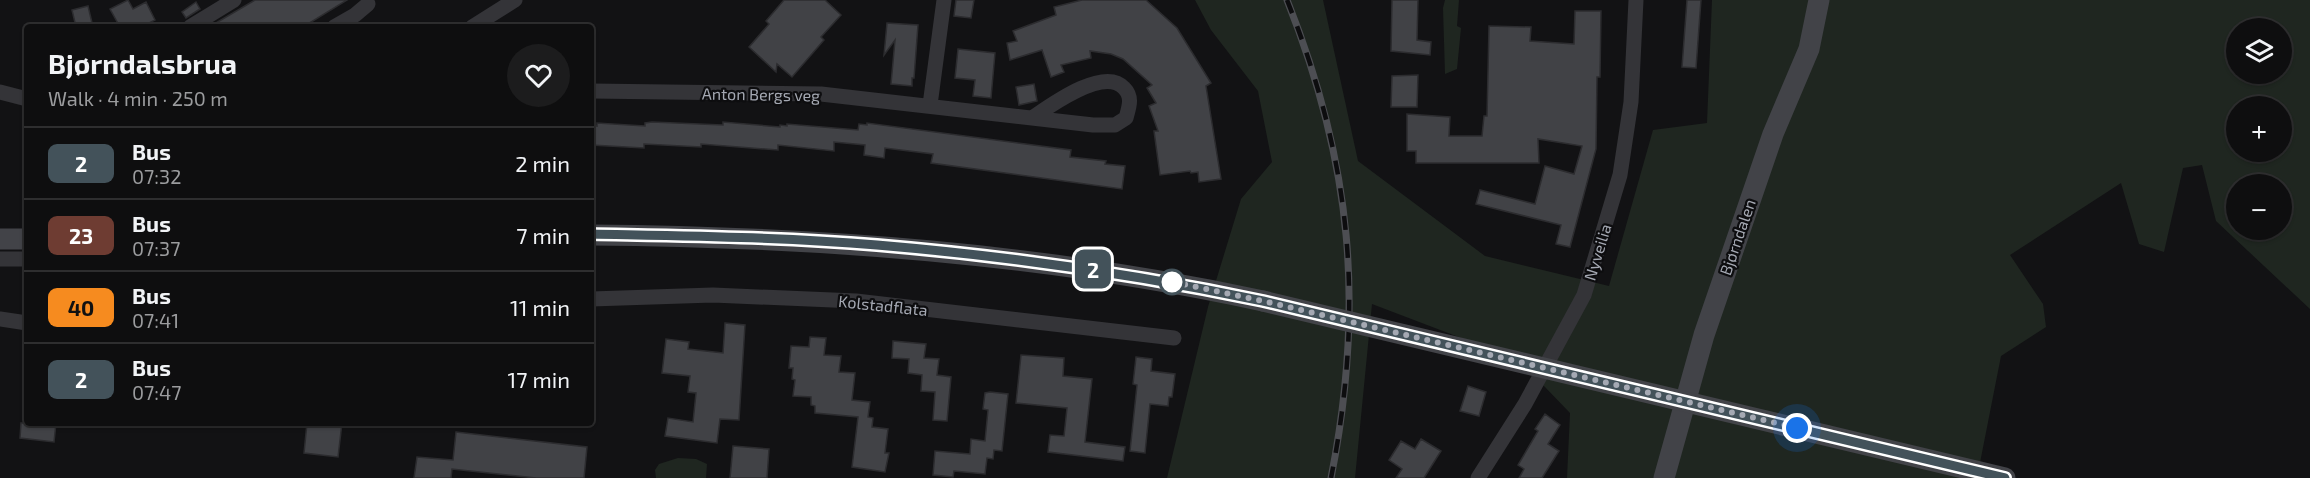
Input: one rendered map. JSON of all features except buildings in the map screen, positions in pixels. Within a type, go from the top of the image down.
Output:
[{"type":"main road","name":"Bjørndalen","points":[[1664,478],[1704,335],[1773,134],[1809,50],[1819,0]]},
{"type":"main road","points":[[594,234],[784,239],[875,245],[983,255],[1168,281],[1263,301],[2005,478]]},
{"type":"main road","points":[[0,239],[24,239]]},
{"type":"street","points":[[195,24],[234,0]]},
{"type":"street","points":[[477,24],[515,0]]},
{"type":"street","points":[[930,105],[944,0]]},
{"type":"street","name":"Nyveilia","points":[[1478,478],[1525,404],[1584,295],[1620,176],[1631,102],[1636,0]]},
{"type":"street","points":[[339,24],[368,4]]},
{"type":"street","name":"Anton Bergs veg","points":[[594,91],[821,94],[1093,125],[1115,125],[1126,118],[1130,103],[1128,93],[1120,84],[1111,80],[1100,81],[1058,100],[1032,118]]},
{"type":"street","points":[[0,93],[24,98]]},
{"type":"street","points":[[0,259],[24,259]]},
{"type":"street","name":"Kolstadflata","points":[[594,299],[713,295],[856,301],[1174,338]]},
{"type":"street","points":[[0,319],[24,323]]},
{"type":"shaded area","points":[[1195,0],[1323,0],[1358,161],[1485,256],[1609,286],[1653,130],[1707,123],[1712,0],[2310,0],[2310,309],[2236,240],[2292,240],[2292,174],[2226,174],[2226,230],[2216,221],[2202,165],[2183,168],[2164,252],[2139,244],[2121,183],[2010,255],[2043,304],[2046,327],[2001,356],[1977,478],[1567,478],[1570,413],[1519,360],[1372,304],[1355,478],[1167,478],[1208,307],[1241,199],[1272,162],[1258,91],[1211,30]]},
{"type":"shaded area","points":[[1445,0],[1459,0],[1457,26],[1461,28],[1457,69],[1445,74],[1443,8]]},
{"type":"shaded area","points":[[678,458],[696,459],[707,464],[706,478],[656,478],[655,470],[659,464]]},
{"type":"railway","points":[[1287,0],[1309,60],[1326,119],[1338,178],[1346,236],[1349,294],[1348,354],[1342,415],[1331,478]]},
{"type":"bus line","name":"2","points":[[594,234],[784,239],[875,245],[1002,257],[1168,281],[1263,301],[2005,478]]},
{"type":"route","points":[[1172,282],[1168,281],[1263,301],[1797,428]]}]
